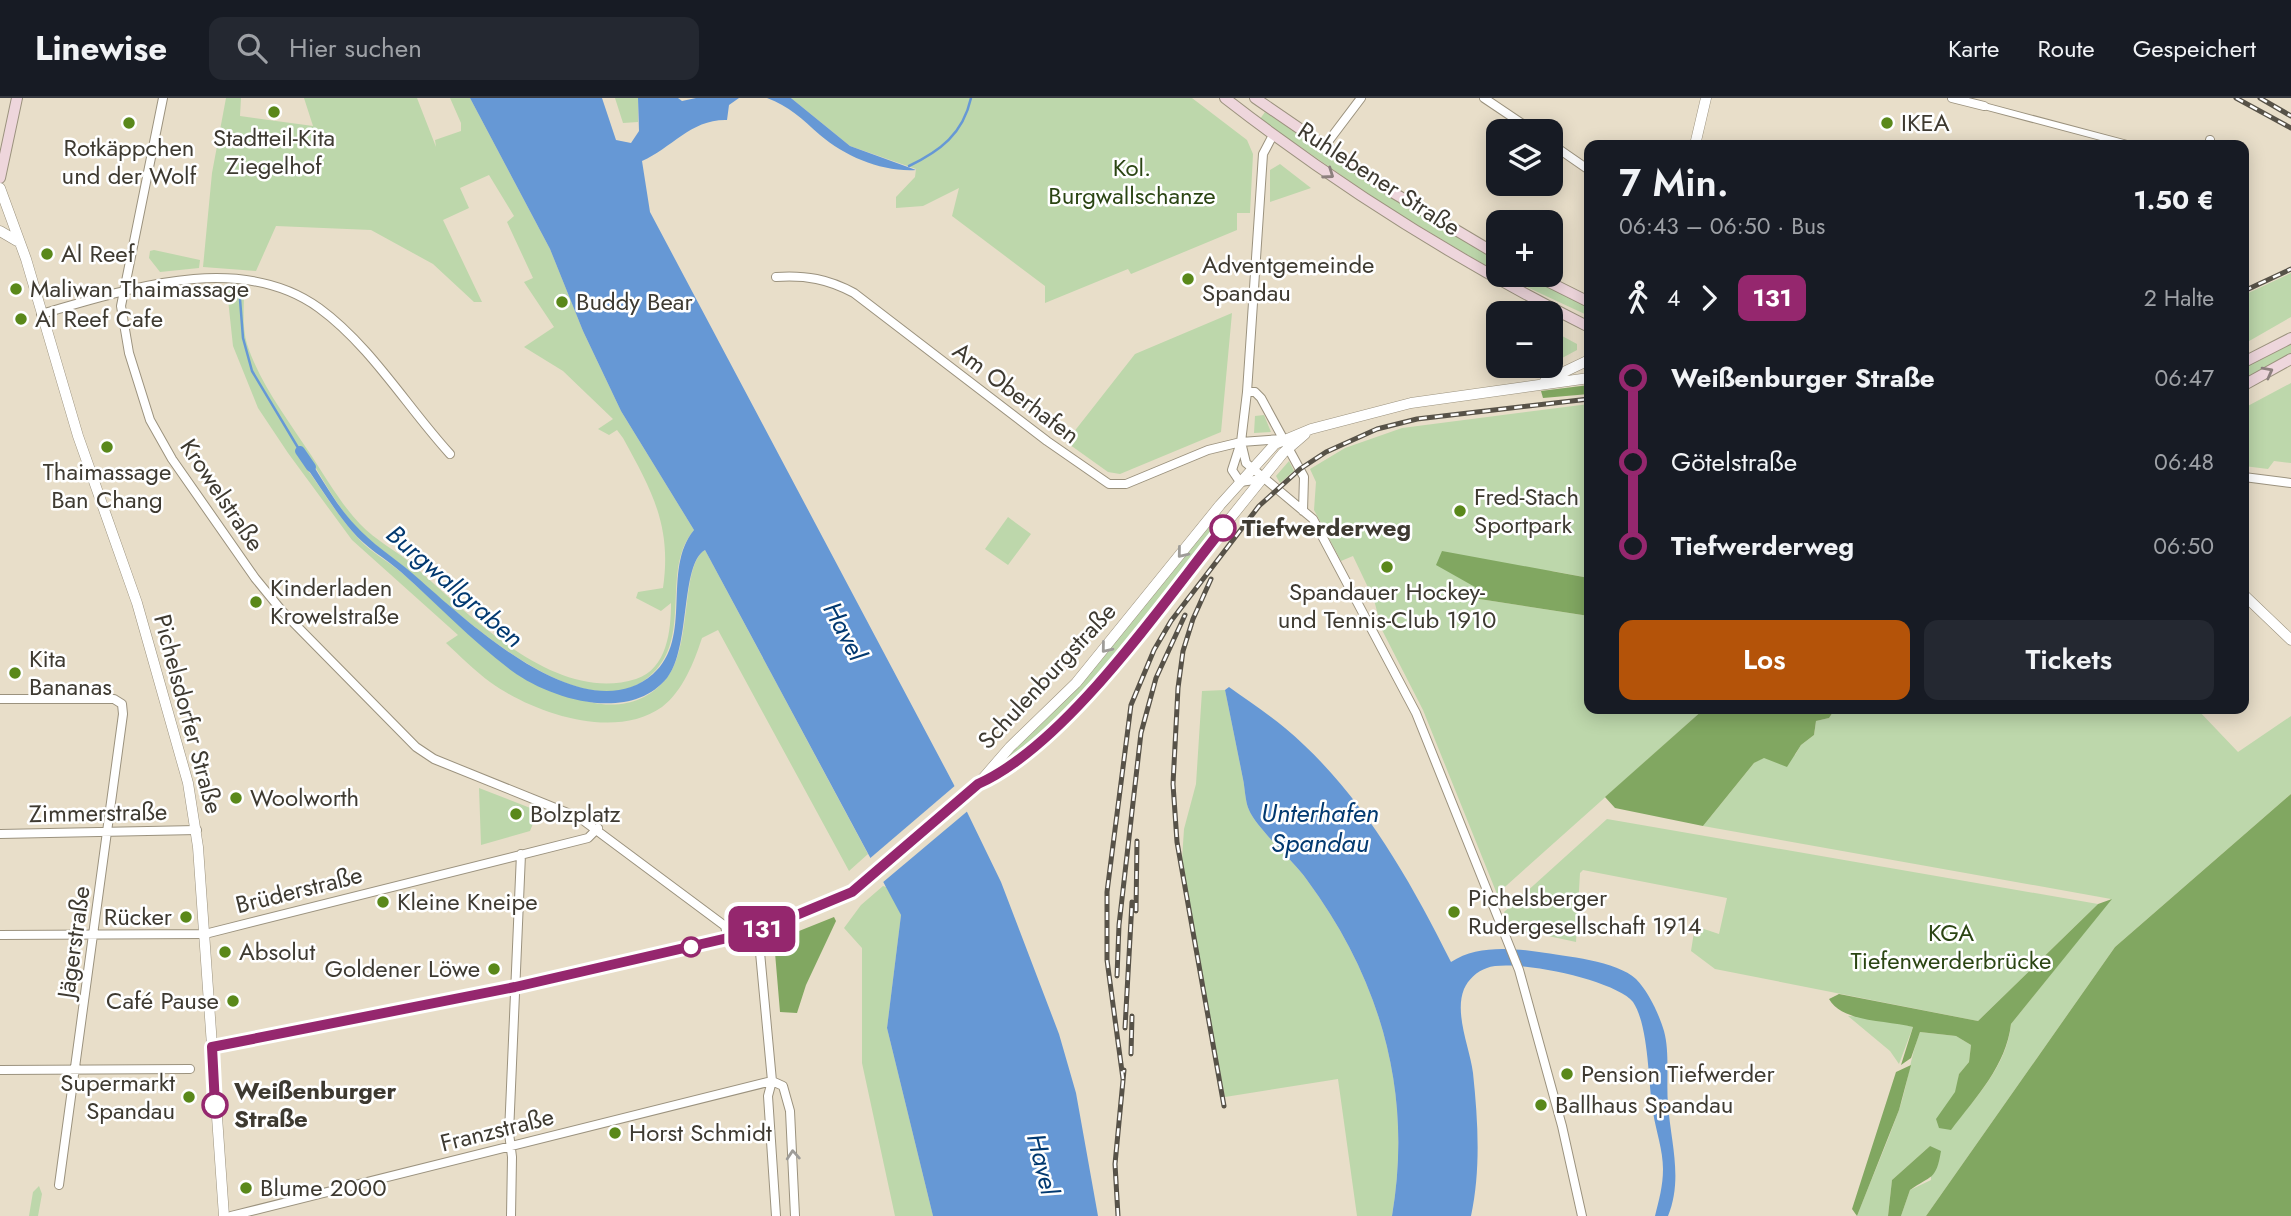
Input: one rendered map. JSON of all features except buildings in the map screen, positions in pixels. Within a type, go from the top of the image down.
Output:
[{"type":"main road","points":[[0,178],[17,98]]},
{"type":"main road","name":"Ruhlebener Straße","points":[[1225,98],[1273,135],[1417,231],[1584,324]]},
{"type":"main road","name":"Ruhlebener Straße","points":[[1255,98],[1324,147],[1486,248]]},
{"type":"main road","points":[[1559,287],[1584,300]]},
{"type":"main road","points":[[2249,359],[2291,338]]},
{"type":"main road","points":[[2249,382],[2291,359]]},
{"type":"street","name":"Krowelstraße","points":[[163,98],[121,306],[128,349],[150,420],[172,459],[255,578],[282,611],[411,742],[434,759],[556,806],[598,828],[725,926],[728,940]]},
{"type":"street","points":[[1324,147],[1361,98]]},
{"type":"street","points":[[1484,98],[1515,119]]},
{"type":"street","points":[[1696,140],[1706,98]]},
{"type":"street","points":[[1952,98],[2112,140]]},
{"type":"street","points":[[1262,479],[1240,482],[1232,470],[1241,442],[1248,393],[1263,154],[1273,135]]},
{"type":"street","points":[[1563,153],[1584,167]]},
{"type":"street","name":"Pichelsdorfer Straße","points":[[0,188],[26,260],[41,314],[164,691],[197,830],[224,1216]]},
{"type":"street","points":[[0,231],[17,241]]},
{"type":"street","name":"Am Oberhafen","points":[[776,277],[804,276],[834,283],[854,293],[1053,446],[1109,484],[1126,484],[1208,450],[1241,442]]},
{"type":"street","points":[[41,314],[169,283],[227,277],[264,282],[294,292],[320,309],[361,349],[450,454]]},
{"type":"street","name":"Schulenburgstraße","points":[[1534,385],[1584,362]]},
{"type":"street","name":"Schulenburgstraße","points":[[978,784],[1091,666],[1240,482],[1252,469],[1287,443],[1311,429],[1411,403],[1584,379]]},
{"type":"street","points":[[1248,393],[1255,393],[1261,398],[1304,477],[1303,511]]},
{"type":"street","points":[[1241,442],[1287,443]]},
{"type":"street","points":[[1241,442],[1245,463],[1312,519],[1416,713],[1519,970],[1556,1101],[1582,1216]]},
{"type":"street","name":"Schulenburgstraße","points":[[978,784],[1001,774],[1022,758],[1097,685],[1262,479],[1287,443]]},
{"type":"street","points":[[2249,478],[2291,484]]},
{"type":"street","points":[[2249,600],[2291,640]]},
{"type":"street","name":"Jägerstraße","points":[[0,699],[105,698],[122,704],[109,832],[59,1185]]},
{"type":"street","points":[[212,1047],[515,987],[758,931],[843,897],[978,784]]},
{"type":"street","name":"Brüderstraße","points":[[0,935],[205,934],[588,838],[598,828]]},
{"type":"street","name":"Zimmerstraße","points":[[0,834],[197,830]]},
{"type":"street","points":[[511,1216],[509,1133],[521,854]]},
{"type":"street","points":[[758,931],[772,1082],[768,1096],[776,1216]]},
{"type":"street","points":[[0,1070],[190,1069]]},
{"type":"street","points":[[772,1082],[783,1086],[790,1111],[795,1216]]},
{"type":"street","name":"Franzstraße","points":[[231,1216],[772,1082]]},
{"type":"green space","points":[[226,98],[241,98],[240,116],[313,126],[304,98],[417,98],[436,147],[435,140],[461,131],[461,123],[450,98],[470,98],[550,249],[583,331],[621,411],[694,530],[684,546],[679,563],[675,619],[666,654],[656,670],[629,688],[598,691],[564,682],[528,664],[462,616],[369,539],[341,509],[305,451],[303,463],[337,512],[365,545],[402,573],[490,649],[528,675],[566,694],[603,704],[637,700],[666,679],[680,647],[692,572],[697,559],[705,550],[868,854],[849,871],[718,630],[702,638],[682,684],[662,707],[643,717],[621,722],[574,719],[528,704],[484,678],[446,643],[458,635],[352,540],[258,408],[233,346],[227,290],[244,291],[245,338],[259,373],[346,508],[366,530],[407,560],[487,630],[545,667],[575,679],[605,684],[636,679],[646,674],[655,667],[665,648],[671,603],[661,611],[636,598],[638,592],[663,588],[665,546],[651,492],[617,430],[609,435],[598,429],[613,419],[563,371],[524,347],[554,327],[524,282],[533,278],[507,222],[514,216],[489,175],[460,188],[469,208],[443,220],[482,302],[474,302],[433,264],[371,230],[276,226],[256,271],[203,267],[212,173]]},
{"type":"green space","points":[[615,98],[638,98],[638,122],[623,123]]},
{"type":"green space","name":"Kol. Burgwallschanze","points":[[791,98],[1192,98],[1247,140],[1253,154],[1250,213],[1237,213],[1237,230],[1131,274],[1128,269],[1045,303],[1045,286],[952,216],[959,188],[923,206],[896,208],[896,197],[915,177],[916,169],[850,146]]},
{"type":"green space","points":[[1265,112],[1396,200],[1486,253],[1486,266],[1389,208],[1260,119]]},
{"type":"green space","points":[[1280,164],[1311,188],[1270,202],[1270,170]]},
{"type":"green space","points":[[150,251],[200,260],[199,268],[160,272],[149,258]]},
{"type":"green space","points":[[2291,273],[2291,317],[2249,341],[2249,293]]},
{"type":"green space","points":[[1527,287],[1549,287],[1584,304],[1584,314],[1563,304],[1563,301],[1557,301]]},
{"type":"green space","points":[[1232,313],[1221,432],[1120,474],[1108,472],[1066,442],[1135,354]]},
{"type":"green space","points":[[1563,336],[1577,344],[1577,350],[1563,358]]},
{"type":"green space","points":[[2291,344],[2291,355],[2249,378],[2249,365]]},
{"type":"green space","points":[[2291,383],[2291,463],[2274,461],[2268,469],[2249,467],[2249,405]]},
{"type":"green space","points":[[1584,386],[1584,394],[1543,398],[1541,391]]},
{"type":"green space","points":[[1584,405],[1584,577],[1552,571],[1475,587],[1473,598],[1584,615],[1584,714],[1698,714],[1497,894],[1423,710],[1382,630],[1374,600],[1353,556],[1341,561],[1314,510],[1316,482],[1310,469],[1345,448],[1402,428]]},
{"type":"green space","points":[[1264,415],[1271,432],[1254,433],[1255,416]]},
{"type":"green space","points":[[1289,461],[1294,471],[1280,483],[1276,476]]},
{"type":"green space","points":[[1220,513],[1224,517],[1094,679],[1019,753],[997,768],[1088,675]]},
{"type":"green space","points":[[1008,517],[1031,534],[1008,565],[985,549]]},
{"type":"green space","points":[[1442,551],[1584,577],[1584,615],[1473,598],[1475,587],[1436,565]]},
{"type":"green space","points":[[1225,690],[1249,810],[1260,827],[1301,872],[1333,918],[1372,998],[1385,1039],[1394,1082],[1398,1126],[1392,1216],[1357,1216],[1338,1079],[1225,1097],[1181,875],[1184,829],[1196,784],[1202,691]]},
{"type":"green space","points":[[1698,714],[1832,714],[1829,718],[1816,721],[1814,735],[1801,745],[1787,767],[1764,758],[1754,763],[1703,826],[1615,808],[1605,797]]},
{"type":"green space","points":[[1832,714],[2202,714],[2238,752],[2291,716],[2291,794],[2115,947],[1926,1216],[1901,1216],[1910,1190],[1931,1180],[1930,1146],[1892,1180],[1888,1216],[1857,1216],[1899,1110],[1920,1032],[1956,1036],[1971,1045],[1969,1062],[1959,1074],[1951,1129],[1997,1067],[2011,1024],[2111,899],[1703,826],[1754,763],[1763,758],[1795,755],[1801,745],[1814,735],[1816,721],[1829,718]]},
{"type":"green space","points":[[479,788],[538,811],[530,831],[481,845]]},
{"type":"green space","points":[[2291,794],[2291,1216],[1926,1216],[2115,947]]},
{"type":"green space","name":"KGA Tiefenwerderbrücke","points":[[1607,819],[2098,904],[1978,1021],[1715,969],[1691,951],[1695,926],[1719,934],[1727,898],[1583,870],[1580,873],[1576,942],[1511,928],[1504,912]]},
{"type":"green space","points":[[883,886],[889,888],[901,915],[887,1028],[933,1216],[895,1216],[862,1063],[862,948],[844,928],[861,905]]},
{"type":"green space","points":[[2112,899],[2011,1024],[2003,1054],[1996,1067],[1951,1130],[1939,1128],[1936,1119],[1955,1092],[1959,1074],[1969,1062],[1971,1045],[1956,1036],[1920,1032],[1911,1058],[1901,1065],[1913,1027],[1855,1017],[1844,1013],[1829,999],[1839,994],[1978,1021],[2098,904]]},
{"type":"green space","points":[[834,917],[836,921],[806,985],[797,1013],[780,1012],[774,941]]},
{"type":"green space","points":[[1848,1016],[1880,1019],[1913,1027],[1899,1064],[1890,1051]]},
{"type":"green space","points":[[1911,1065],[1899,1110],[1857,1216],[1852,1209],[1896,1072]]},
{"type":"green space","points":[[1930,1146],[1941,1151],[1935,1173],[1910,1190],[1901,1216],[1888,1216],[1892,1180]]},
{"type":"green space","points":[[39,1186],[42,1194],[38,1216],[29,1216],[33,1192]]},
{"type":"water","name":"Havel","points":[[470,98],[602,98],[616,140],[631,143],[639,131],[638,98],[678,98],[682,101],[696,98],[739,98],[729,105],[727,120],[714,121],[692,129],[642,161],[650,212],[953,783],[1001,882],[1059,1034],[1076,1093],[1098,1216],[933,1216],[887,1028],[901,915],[705,550],[697,558],[692,572],[680,647],[667,678],[651,692],[633,700],[612,703],[569,698],[548,691],[512,671],[401,572],[363,543],[339,515],[303,462],[304,451],[341,508],[368,538],[461,616],[525,663],[559,680],[593,690],[625,689],[653,674],[665,659],[672,642],[675,623],[679,564],[684,546],[694,530],[621,411],[583,331],[550,249]]},
{"type":"water","points":[[767,98],[791,98],[850,146],[916,170],[865,162],[830,143],[789,109]]},
{"type":"water","name":"Unterhafen Spandau","points":[[1229,687],[1278,722],[1312,752],[1359,807],[1399,867],[1451,962],[1482,950],[1528,951],[1604,964],[1636,979],[1656,1010],[1666,1040],[1668,1105],[1675,1161],[1675,1188],[1668,1216],[1655,1216],[1662,1187],[1663,1162],[1653,1112],[1645,1039],[1633,1002],[1607,986],[1586,979],[1540,969],[1500,966],[1483,969],[1473,976],[1461,999],[1462,1020],[1473,1073],[1477,1127],[1476,1181],[1471,1216],[1392,1216],[1398,1126],[1394,1082],[1385,1039],[1372,998],[1333,918],[1301,872],[1260,827],[1249,810],[1225,690]]},
{"type":"pier","points":[[957,784],[970,809],[882,883],[868,860]]},
{"type":"waterway","points":[[909,166],[949,140],[962,122],[971,98]]},
{"type":"waterway","points":[[240,299],[243,338],[252,371],[300,451]]},
{"type":"waterway","name":"Burgwallgraben","points":[[300,451],[311,467]]},
{"type":"railway","points":[[2236,98],[2291,128]]},
{"type":"railway","points":[[2260,98],[2291,116]]},
{"type":"railway","points":[[2249,289],[2291,269]]},
{"type":"railway","points":[[1123,1079],[1107,960],[1107,892],[1131,705],[1154,650],[1171,621],[1259,506],[1300,469],[1326,452],[1377,429],[1417,419],[1584,400]]},
{"type":"railway","points":[[1211,579],[1193,619],[1183,651],[1178,688],[1173,784],[1177,842],[1224,1106]]},
{"type":"railway","points":[[1117,976],[1119,925],[1141,733],[1156,678],[1185,615]]},
{"type":"railway","points":[[1136,911],[1137,841]]},
{"type":"railway","points":[[1125,1028],[1132,902]]},
{"type":"railway","points":[[1131,1054],[1132,1016]]},
{"type":"railway","points":[[1118,1216],[1115,1164],[1124,1070]]},
{"type":"bus line","name":"131","points":[[215,1105],[212,1047],[515,987],[728,940],[758,931],[852,892],[978,784],[1001,774],[1054,729],[1097,685],[1223,528]]},
{"type":"place","name":"Stadtteil-Kita Ziegelhof","points":[[274,112]]},
{"type":"place","name":"Rotkäppchen und der Wolf","points":[[129,123]]},
{"type":"place","name":"IKEA","points":[[1887,123]]},
{"type":"place","name":"Al Reef","points":[[47,254]]},
{"type":"place","name":"Adventgemeinde Spandau","points":[[1188,279]]},
{"type":"place","name":"Maliwan Thaimassage","points":[[16,289]]},
{"type":"place","name":"Buddy Bear","points":[[562,302]]},
{"type":"place","name":"Al Reef Cafe","points":[[21,319]]},
{"type":"place","name":"Thaimassage Ban Chang","points":[[107,447]]},
{"type":"place","name":"Fred-Stach Sportpark","points":[[1460,511]]},
{"type":"place","name":"Tiefwerderweg","points":[[1223,528]]},
{"type":"place","name":"Spandauer Hockey- und Tennis-Club 1910","points":[[1387,567]]},
{"type":"place","name":"Kinderladen Krowelstraße","points":[[256,602]]},
{"type":"place","name":"Kita Bananas","points":[[15,673]]},
{"type":"place","name":"Woolworth","points":[[236,798]]},
{"type":"place","name":"Bolzplatz","points":[[516,814]]},
{"type":"place","name":"Kleine Kneipe","points":[[383,902]]},
{"type":"place","name":"Pichelsberger Rudergesellschaft 1914","points":[[1454,912]]},
{"type":"place","name":"Rücker","points":[[186,917]]},
{"type":"place","name":"Absolut","points":[[225,952]]},
{"type":"place","name":"Goldener Löwe","points":[[494,969]]},
{"type":"place","name":"Café Pause","points":[[233,1001]]},
{"type":"place","name":"Pension Tiefwerder","points":[[1567,1074]]},
{"type":"place","name":"Supermarkt Spandau","points":[[189,1097]]},
{"type":"place","name":"Weißenburger Straße","points":[[215,1105]]},
{"type":"place","name":"Ballhaus Spandau","points":[[1541,1105]]},
{"type":"place","name":"Horst Schmidt","points":[[615,1133]]},
{"type":"place","name":"Blume 2000","points":[[246,1188]]}]
